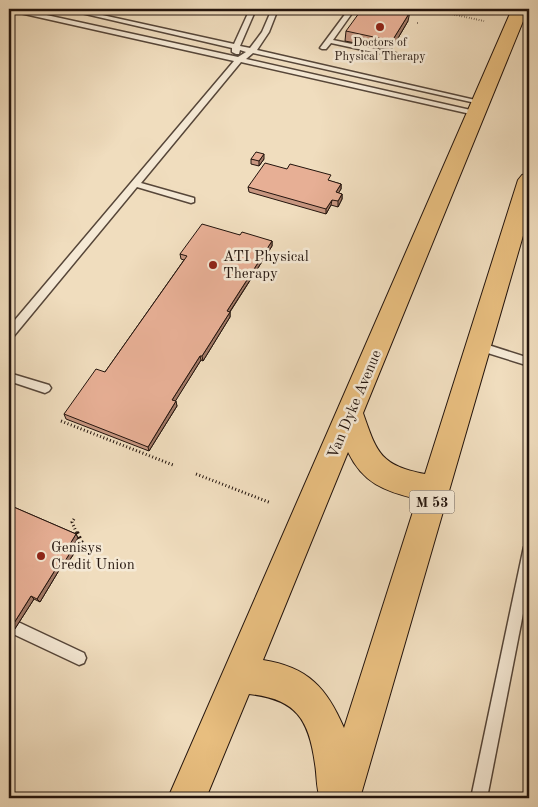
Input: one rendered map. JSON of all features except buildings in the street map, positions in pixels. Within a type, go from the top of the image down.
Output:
[{"type":"main road","name":"Van Dyke Avenue","points":[[186,798],[520,9]]},
{"type":"main road","name":"M 53","points":[[340,798],[529,180]]},
{"type":"main road","points":[[350,414],[355,440],[366,458],[379,472],[400,483],[435,490]]},
{"type":"main road","points":[[238,675],[282,682],[303,693],[320,713],[332,742],[340,798]]},
{"type":"lane","points":[[11,9],[238,61],[478,108]]},
{"type":"lane","points":[[67,9],[254,51],[478,108]]},
{"type":"lane","points":[[238,61],[236,47],[253,9]]},
{"type":"lane","points":[[9,334],[14,320],[136,184],[238,61],[254,51],[267,29],[275,9]]},
{"type":"lane","points":[[324,48],[352,9]]},
{"type":"lane","points":[[329,41],[411,59]]},
{"type":"lane","points":[[136,184],[191,200]]},
{"type":"lane","points":[[479,346],[529,362]]},
{"type":"lane","points":[[9,376],[45,388]]},
{"type":"lane","points":[[479,798],[529,551]]},
{"type":"lane","points":[[16,628],[79,658]]},
{"type":"path","points":[[424,14],[427,9],[433,11]]},
{"type":"path","points":[[447,14],[484,21]]},
{"type":"path","points":[[61,421],[173,465]]},
{"type":"path","points":[[196,474],[271,503]]},
{"type":"path","points":[[74,519],[72,522],[78,538],[89,554]]},
{"type":"place","name":"Doctors of Physical Therapy","points":[[380,27]]},
{"type":"place","name":"ATI Physical Therapy","points":[[213,265]]},
{"type":"place","name":"Genisys Credit Union","points":[[41,556]]}]
